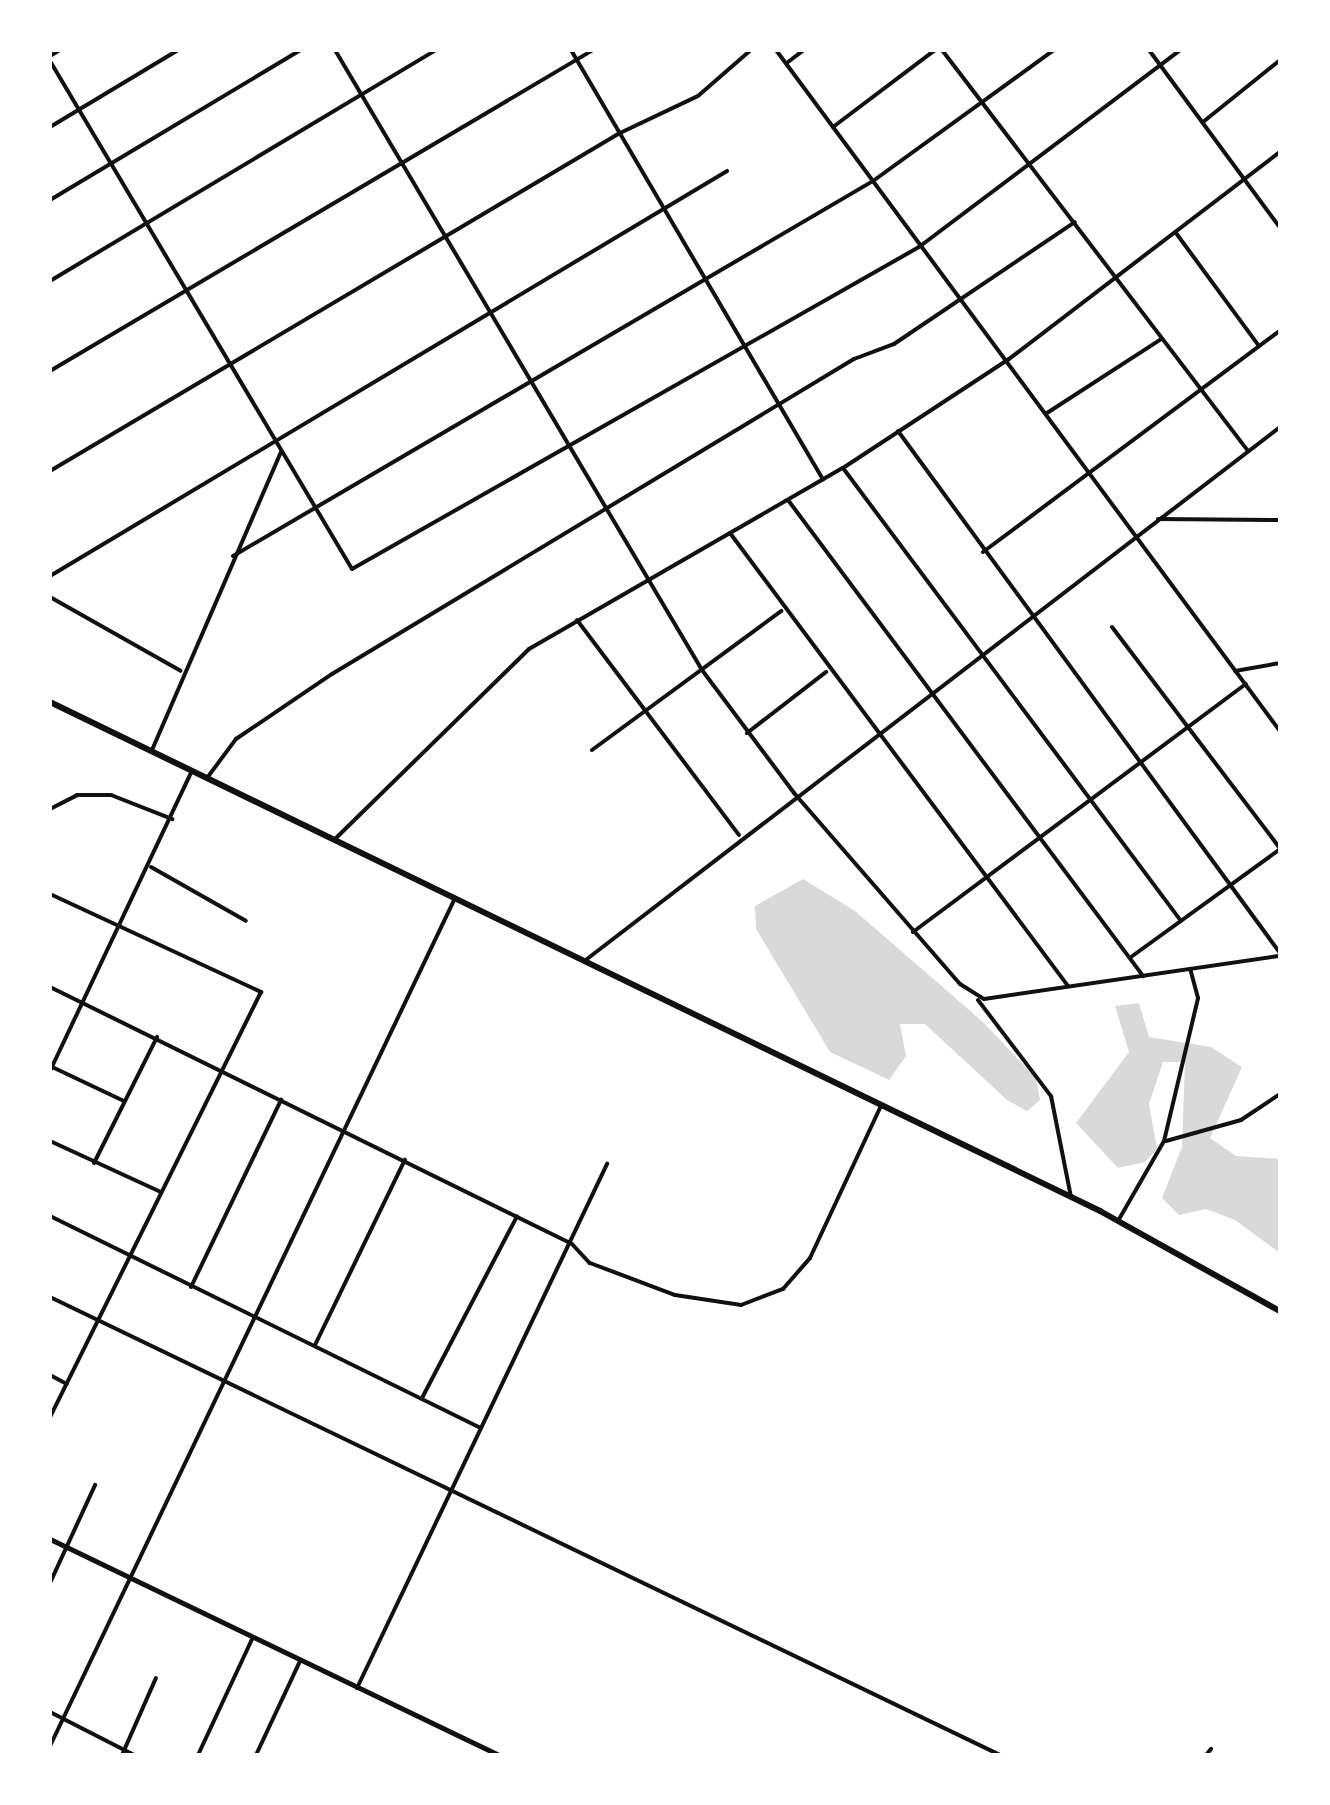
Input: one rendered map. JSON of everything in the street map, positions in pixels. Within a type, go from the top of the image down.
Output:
[{"type":"highway","points":[[50,702],[587,958],[1071,1197],[1280,1311]]},
{"type":"street","points":[[60,50],[50,59],[110,164],[346,565],[361,569],[919,247],[1180,50]]},
{"type":"street","points":[[50,127],[178,50]]},
{"type":"street","points":[[50,200],[301,50]]},
{"type":"street","points":[[335,50],[702,670],[794,793],[913,932],[978,1000],[1051,1096],[1071,1197]]},
{"type":"street","points":[[50,282],[436,50]]},
{"type":"street","points":[[571,50],[823,479]]},
{"type":"street","points":[[50,371],[593,50]]},
{"type":"street","points":[[50,472],[620,134],[698,96],[751,50]]},
{"type":"street","points":[[776,50],[961,303],[1010,359],[1089,473],[1280,731]]},
{"type":"street","points":[[786,63],[804,50]]},
{"type":"street","points":[[833,127],[939,50],[1248,451]]},
{"type":"street","points":[[233,556],[532,382],[704,275],[873,182],[1054,50]]},
{"type":"street","points":[[1149,50],[1280,228]]},
{"type":"street","points":[[1203,122],[1280,60]]},
{"type":"street","points":[[334,840],[528,650],[843,468],[1010,359],[1280,152]]},
{"type":"street","points":[[50,576],[727,171]]},
{"type":"street","points":[[206,778],[264,718],[782,405],[961,303],[1074,222]]},
{"type":"street","points":[[1176,233],[1260,346]]},
{"type":"street","points":[[982,552],[1280,331]]},
{"type":"street","points":[[1047,413],[1161,339]]},
{"type":"street","points":[[587,958],[739,835],[1280,427]]},
{"type":"street","points":[[898,431],[1027,617],[1280,954],[978,1000]]},
{"type":"street","points":[[152,750],[182,672],[281,452]]},
{"type":"street","points":[[843,468],[978,654],[1182,920]]},
{"type":"street","points":[[788,500],[1143,976]]},
{"type":"street","points":[[1158,518],[1280,520]]},
{"type":"street","points":[[730,533],[827,671],[1068,986]]},
{"type":"street","points":[[50,598],[182,672]]},
{"type":"street","points":[[592,750],[782,610]]},
{"type":"street","points":[[577,620],[739,835]]},
{"type":"street","points":[[1112,627],[1280,848],[1130,957]]},
{"type":"street","points":[[1235,671],[1280,663]]},
{"type":"street","points":[[747,733],[827,671]]},
{"type":"street","points":[[913,932],[1246,684]]},
{"type":"street","points":[[123,1101],[51,1068],[124,928],[192,771]]},
{"type":"street","points":[[50,809],[103,795],[172,820]]},
{"type":"street","points":[[151,867],[246,921]]},
{"type":"street","points":[[50,894],[261,992],[126,1254],[50,1417]]},
{"type":"street","points":[[50,1746],[455,898]]},
{"type":"street","points":[[1118,1221],[1164,1141],[1198,998],[1190,969]]},
{"type":"street","points":[[50,987],[572,1244],[583,1260],[675,1295],[744,1306],[766,1299],[832,1225],[881,1106]]},
{"type":"street","points":[[94,1162],[157,1037]]},
{"type":"street","points":[[1164,1141],[1241,1120],[1280,1094]]},
{"type":"street","points":[[191,1287],[281,1100]]},
{"type":"street","points":[[50,1141],[161,1192]]},
{"type":"street","points":[[314,1346],[406,1160]]},
{"type":"street","points":[[356,1688],[454,1492],[606,1164]]},
{"type":"street","points":[[50,1216],[482,1429]]},
{"type":"street","points":[[422,1399],[517,1216]]},
{"type":"street","points":[[50,1297],[1000,1755]]},
{"type":"street","points":[[50,1375],[67,1384]]},
{"type":"street","points":[[50,1583],[95,1486]]},
{"type":"street","points":[[50,1539],[498,1755]]},
{"type":"street","points":[[198,1755],[252,1639]]},
{"type":"street","points":[[256,1755],[300,1661]]},
{"type":"street","points":[[123,1752],[156,1678]]},
{"type":"street","points":[[50,1712],[134,1755]]},
{"type":"shaded area","points":[[803,879],[855,911],[983,1022],[1036,1078],[1040,1100],[1027,1111],[1007,1100],[925,1024],[900,1024],[906,1056],[889,1080],[830,1052],[756,929],[755,906]]},
{"type":"shaded area","points":[[1139,1003],[1149,1037],[1211,1047],[1242,1067],[1210,1138],[1236,1156],[1280,1159],[1280,1253],[1235,1220],[1206,1209],[1179,1215],[1162,1198],[1182,1147],[1185,1062],[1163,1062],[1149,1104],[1157,1149],[1145,1162],[1118,1168],[1076,1123],[1129,1052],[1115,1006]]}]
